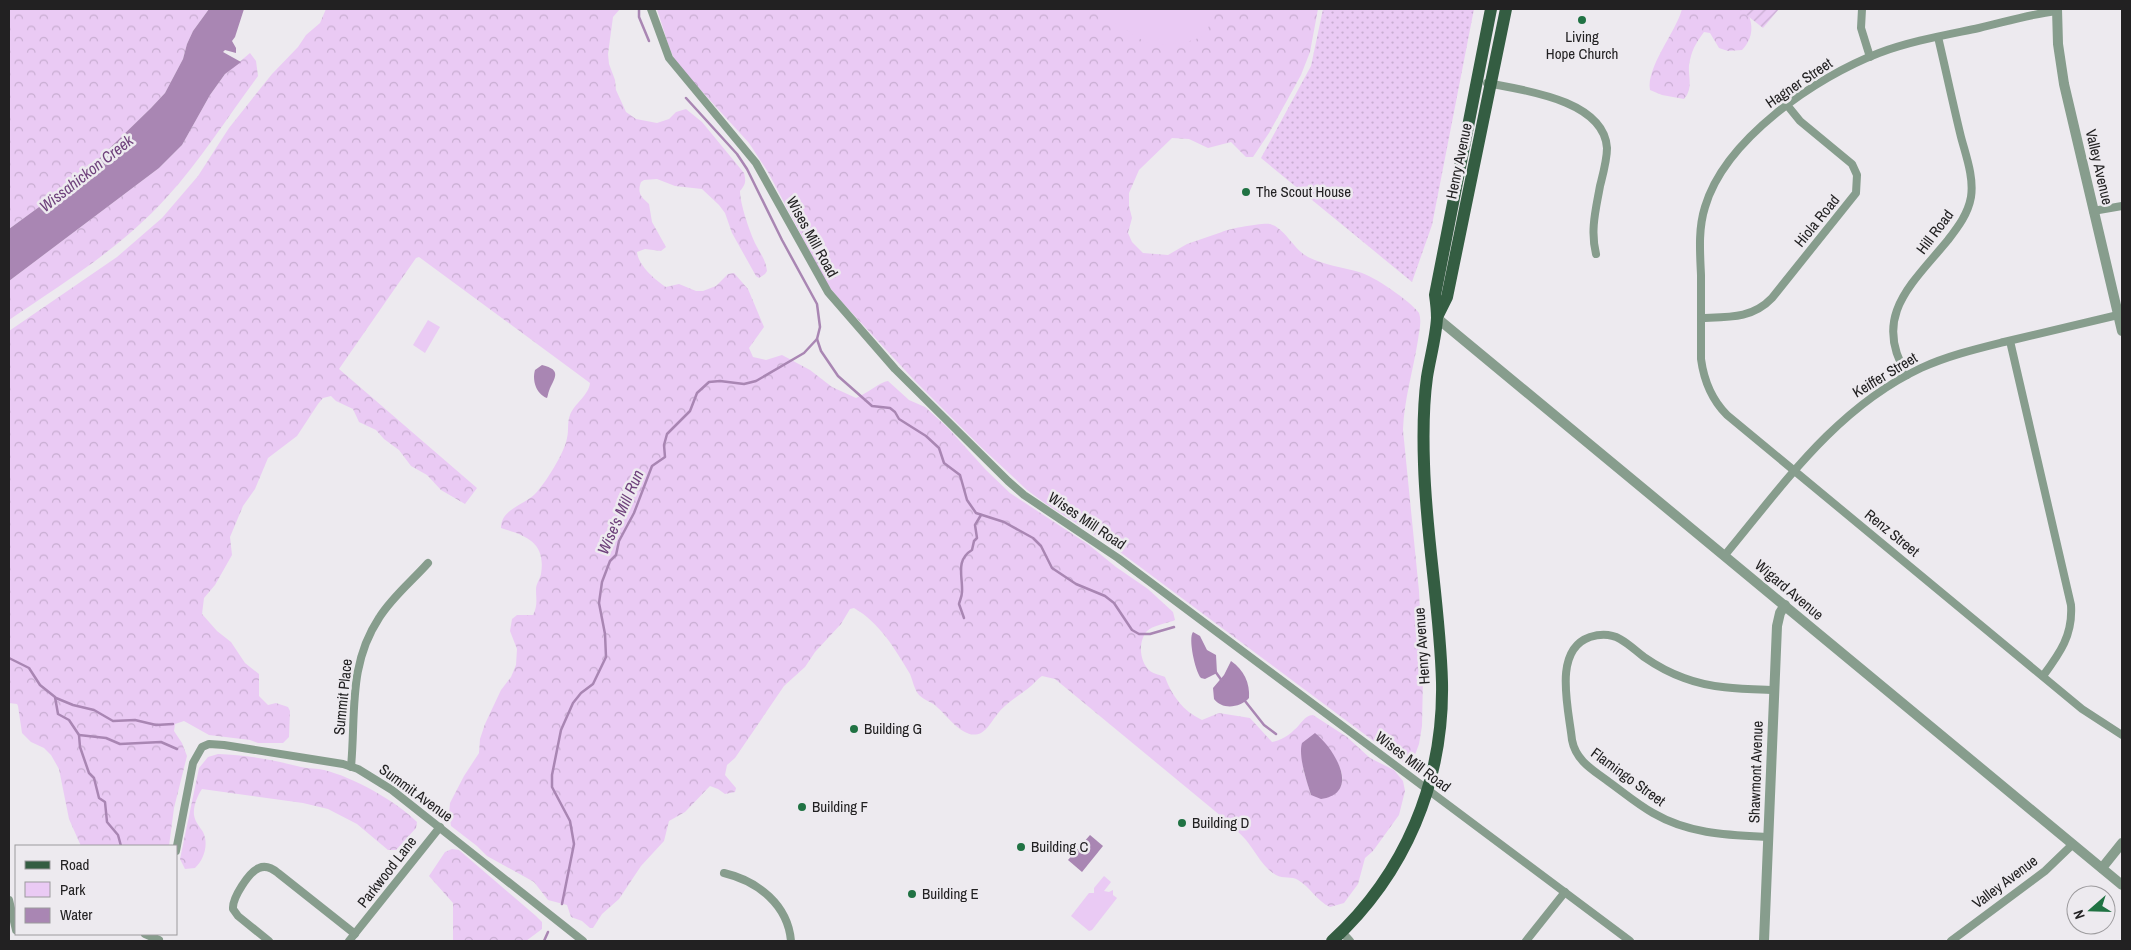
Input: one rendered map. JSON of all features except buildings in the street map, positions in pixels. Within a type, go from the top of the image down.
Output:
[{"type":"main road","name":"Henry Avenue","points":[[1332,941],[1346,937],[1390,874],[1416,824],[1428,790],[1438,741],[1442,702],[1441,661],[1426,491],[1424,431],[1427,378],[1437,318],[1435,295],[1491,9]]},
{"type":"main road","name":"Henry Avenue","points":[[1437,318],[1447,297],[1506,9]]},
{"type":"street","name":"Wises Mill Road","points":[[651,9],[669,58],[756,163],[823,285],[852,322],[900,374],[1016,488],[1118,558],[1630,941]]},
{"type":"street","points":[[1862,9],[1860,28],[1870,57]]},
{"type":"street","name":"Hagner Street","points":[[1701,318],[1701,230],[1707,199],[1727,164],[1758,130],[1787,105],[1825,79],[1870,57],[1938,37],[2057,10]]},
{"type":"street","name":"Valley Avenue","points":[[2057,10],[2062,78],[2122,331]]},
{"type":"street","name":"Hill Road","points":[[1907,375],[1893,341],[1893,323],[1897,306],[1906,291],[1962,222],[1968,208],[1971,191],[1968,168],[1938,37]]},
{"type":"street","points":[[1477,81],[1565,101],[1584,113],[1602,131],[1606,142],[1606,154],[1592,226],[1596,254]]},
{"type":"street","name":"Hiola Road","points":[[1701,318],[1743,316],[1762,308],[1856,193],[1857,175],[1852,164],[1800,121],[1787,105]]},
{"type":"street","points":[[2093,211],[2122,206]]},
{"type":"street","name":"Keiffer Street","points":[[1725,555],[1817,445],[1850,414],[1907,375],[1952,356],[2118,315]]},
{"type":"street","name":"Wigard Avenue","points":[[1437,318],[2122,884]]},
{"type":"street","name":"Renz Street","points":[[1701,318],[1702,368],[1706,384],[1725,414],[2043,676],[2095,718],[2122,735]]},
{"type":"street","points":[[2010,341],[2072,605],[2069,634],[2062,650],[2043,676]]},
{"type":"street","name":"Summit Place","points":[[351,766],[356,676],[363,648],[384,610],[428,563]]},
{"type":"street","name":"Shawmont Avenue","points":[[1764,941],[1777,626],[1785,605]]},
{"type":"street","name":"Flamingo Street","points":[[1768,837],[1712,834],[1676,825],[1646,809],[1578,757],[1572,740],[1566,665],[1576,646],[1586,639],[1597,636],[1618,638],[1658,666],[1696,682],[1726,688],[1774,690]]},
{"type":"street","name":"Summit Avenue","points":[[177,845],[194,763],[200,748],[209,744],[224,744],[332,761],[351,766],[392,790],[583,941]]},
{"type":"street","name":"Parkwood Lane","points":[[349,941],[440,827]]},
{"type":"street","name":"Valley Avenue","points":[[1951,941],[2045,871],[2073,844]]},
{"type":"street","points":[[2102,868],[2122,844]]},
{"type":"street","points":[[269,941],[238,916],[232,904],[236,895],[252,875],[262,867],[270,868],[278,873],[355,934]]},
{"type":"street","points":[[724,873],[748,882],[773,900],[786,919],[791,941]]},
{"type":"street","points":[[1526,941],[1565,892]]},
{"type":"street","points":[[9,900],[15,926]]},
{"type":"green space","points":[[9,9],[209,9],[193,31],[183,59],[165,93],[80,177],[9,229]]},
{"type":"green space","points":[[326,9],[620,9],[613,17],[608,54],[616,90],[626,112],[636,119],[657,123],[669,119],[676,112],[686,109],[702,122],[744,173],[745,182],[740,191],[742,203],[751,233],[767,271],[759,278],[756,276],[732,233],[725,213],[702,189],[675,186],[657,179],[641,182],[640,192],[649,204],[652,222],[666,247],[661,251],[645,249],[637,252],[640,262],[644,267],[666,287],[679,284],[696,291],[703,291],[716,286],[728,274],[734,273],[748,289],[764,327],[749,348],[753,357],[766,360],[782,355],[810,370],[832,387],[856,398],[888,381],[909,400],[925,407],[948,428],[1010,493],[1089,545],[1148,589],[1173,612],[1175,620],[1147,631],[1142,640],[1142,657],[1150,671],[1165,677],[1179,702],[1189,712],[1202,720],[1219,713],[1250,718],[1272,742],[1287,736],[1305,718],[1313,715],[1347,737],[1370,758],[1394,770],[1403,781],[1405,791],[1399,815],[1373,851],[1365,858],[1358,884],[1344,903],[1330,907],[1298,880],[1279,876],[1271,872],[1246,840],[1227,821],[1055,679],[1040,677],[1004,707],[981,733],[975,735],[963,731],[936,706],[919,695],[910,674],[886,637],[872,621],[854,608],[850,609],[841,624],[815,652],[805,667],[784,686],[735,758],[727,765],[725,775],[736,788],[735,792],[725,794],[710,786],[685,812],[669,821],[664,841],[641,866],[619,899],[602,914],[593,928],[571,917],[567,905],[548,900],[534,882],[487,856],[451,826],[449,814],[450,803],[479,753],[480,739],[485,724],[501,690],[511,677],[516,665],[517,649],[510,631],[512,619],[517,615],[533,615],[535,611],[536,587],[541,574],[541,555],[538,548],[528,538],[501,528],[502,522],[509,512],[535,494],[549,476],[565,444],[570,415],[587,392],[590,383],[419,257],[416,258],[339,369],[477,488],[465,504],[441,490],[427,475],[411,466],[399,450],[384,439],[376,430],[359,422],[353,409],[336,401],[331,396],[323,398],[297,436],[268,458],[255,489],[243,506],[230,537],[232,555],[215,585],[204,598],[202,614],[217,631],[231,642],[245,663],[259,674],[259,696],[268,705],[276,703],[288,707],[290,711],[289,737],[283,743],[258,743],[250,740],[209,735],[184,721],[175,724],[174,731],[182,743],[187,756],[174,808],[169,845],[81,845],[69,819],[59,769],[51,755],[44,748],[31,742],[22,733],[18,706],[17,704],[9,703],[9,331],[117,257],[162,218],[198,176],[229,128],[306,35],[320,23]],"holes":[[[1301,751],[1332,753],[1342,776],[1339,790],[1311,795],[1304,772]]]},
{"type":"green space","points":[[657,9],[1318,9],[1310,52],[1301,75],[1269,133],[1253,157],[1246,157],[1231,142],[1208,148],[1189,139],[1172,138],[1139,170],[1129,193],[1129,206],[1132,218],[1128,233],[1132,242],[1143,253],[1168,255],[1187,244],[1225,231],[1270,224],[1280,230],[1308,257],[1366,274],[1400,296],[1419,313],[1420,330],[1407,397],[1403,430],[1419,591],[1423,677],[1422,726],[1419,744],[1412,763],[1405,763],[1391,754],[1112,546],[1046,504],[1027,490],[982,448],[915,381],[827,284],[768,172],[749,143],[676,63]]},
{"type":"green space","points":[[1094,9],[1214,9],[1206,32],[1199,37],[1185,42],[1151,44]]},
{"type":"green space","points":[[1323,9],[1474,9],[1432,225],[1412,282],[1261,158],[1311,66]]},
{"type":"green space","points":[[1682,9],[1745,9],[1751,25],[1751,35],[1742,50],[1728,51],[1719,48],[1710,33],[1704,32],[1691,55],[1689,65],[1690,85],[1684,99],[1662,95],[1650,90],[1652,71]]},
{"type":"green space","points":[[1739,9],[1779,9],[1763,28]]},
{"type":"green space","points":[[250,53],[256,61],[258,76],[203,153],[167,197],[112,248],[9,320],[9,281],[159,168],[182,145],[210,95],[225,74]]},
{"type":"green space","points":[[428,320],[440,327],[425,353],[413,345]]},
{"type":"green space","points":[[218,754],[260,758],[335,773],[361,784],[398,806],[417,822],[416,828],[396,850],[388,850],[357,824],[328,809],[303,803],[202,789],[198,795],[194,815],[205,837],[205,852],[195,868],[185,869],[180,859],[199,768],[208,757]]},
{"type":"green space","points":[[452,849],[459,850],[536,916],[542,922],[542,929],[526,941],[453,941],[453,903],[429,876],[445,852]]},
{"type":"green space","points":[[1104,876],[1111,882],[1104,891],[1109,892],[1113,890],[1113,895],[1117,898],[1092,930],[1089,931],[1071,916],[1089,893],[1094,893],[1094,888]]},
{"type":"water","name":"Wissahickon Creek","points":[[209,9],[244,9],[232,41],[236,48],[236,53],[225,50],[223,52],[241,62],[225,74],[210,95],[182,145],[159,168],[9,281],[9,229],[80,177],[165,93],[183,59],[193,31]]},
{"type":"water","points":[[542,365],[553,369],[555,372],[555,378],[547,398],[540,393],[535,382],[535,370]]},
{"type":"water","points":[[1193,632],[1200,636],[1207,650],[1216,655],[1217,673],[1205,679],[1201,678],[1195,662],[1191,641]]},
{"type":"water","points":[[1231,661],[1245,677],[1249,698],[1236,706],[1226,706],[1217,703],[1214,699],[1213,688],[1224,675]]},
{"type":"water","points":[[1315,733],[1330,749],[1336,759],[1342,779],[1340,788],[1333,795],[1321,799],[1311,795],[1301,755],[1302,743]]},
{"type":"water","points":[[1090,835],[1103,846],[1082,872],[1068,860]]},
{"type":"waterway","name":"Wise's Mill Run","points":[[639,9],[639,17],[649,41]]},
{"type":"waterway","name":"Wise's Mill Run","points":[[562,904],[574,844],[570,821],[552,787],[552,775],[561,730],[573,703],[581,693],[593,684],[606,657],[605,634],[599,603],[602,582],[610,561],[616,555],[619,541],[634,513],[652,466],[665,457],[664,445],[667,434],[690,411],[697,393],[709,382],[720,381],[744,384],[756,381],[804,353],[817,339],[820,327],[817,304],[782,240],[747,169],[737,154],[686,98]]},
{"type":"waterway","points":[[817,339],[821,351],[838,376],[872,406],[890,408],[899,419],[926,436],[939,448],[944,463],[960,475],[967,500],[976,513],[1004,522],[1033,538],[1041,546],[1052,568],[1076,584],[1105,596],[1114,603],[1132,630],[1139,634],[1150,634],[1174,627]]},
{"type":"waterway","points":[[964,618],[959,604],[962,594],[961,569],[963,559],[972,550],[974,541],[977,538],[975,525],[981,515]]},
{"type":"waterway","points":[[9,658],[29,668],[40,685],[55,697],[58,714],[69,720],[79,735],[80,747],[89,773],[94,778],[99,798],[105,802],[107,822],[118,835],[121,845]]},
{"type":"waterway","points":[[1215,671],[1222,681]]},
{"type":"waterway","points":[[56,698],[73,705],[94,710],[113,721],[135,720],[156,725],[173,724]]},
{"type":"waterway","points":[[1245,701],[1264,725],[1276,734]]},
{"type":"waterway","points":[[79,735],[106,738],[120,744],[161,742],[177,749]]},
{"type":"waterway","name":"Wise's Mill Run","points":[[544,941],[548,932]]},
{"type":"place","name":"Living Hope Church","points":[[1582,20]]},
{"type":"place","name":"The Scout House","points":[[1246,192]]},
{"type":"place","name":"Building G","points":[[854,729]]},
{"type":"place","name":"Building F","points":[[802,807]]},
{"type":"place","name":"Building D","points":[[1182,823]]},
{"type":"place","name":"Building C","points":[[1021,847]]},
{"type":"place","name":"Building E","points":[[912,894]]}]
